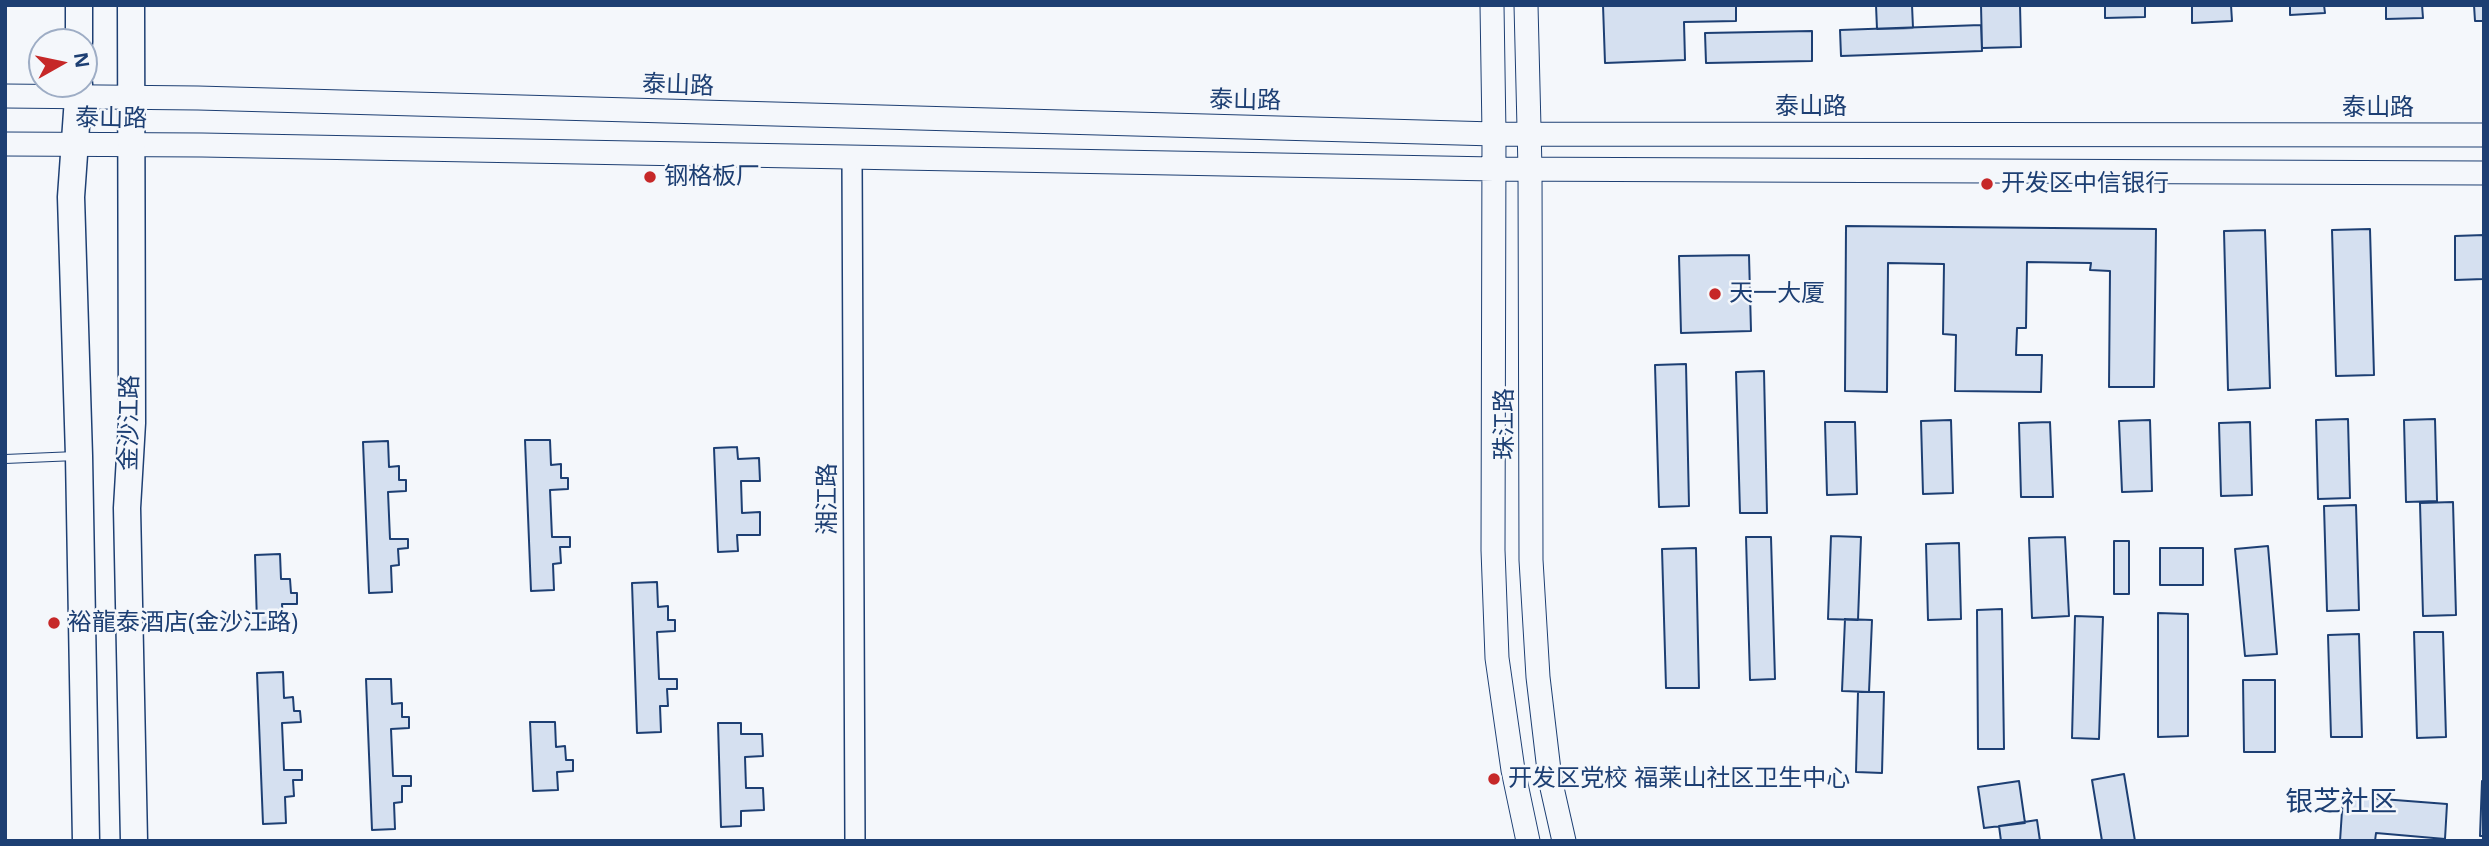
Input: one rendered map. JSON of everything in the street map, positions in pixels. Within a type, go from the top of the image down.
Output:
[{"type":"main road","points":[[79,5],[79,28]]},
{"type":"main road","name":"金沙江路","points":[[131,5],[132,423],[127,508],[134,841]]},
{"type":"main road","points":[[1492,5],[1493,550],[1497,658],[1513,770],[1528,841]]},
{"type":"main road","name":"珠江路","points":[[1526,5],[1530,169],[1531,560],[1538,677],[1550,779],[1564,841]]},
{"type":"main road","name":"泰山路","points":[[98,93],[130,97],[1494,134],[2484,135]]},
{"type":"main road","name":"泰山路","points":[[5,96],[28,94]]},
{"type":"main road","name":"金沙江路","points":[[78,98],[71,197],[86,841]]},
{"type":"main road","name":"泰山路","points":[[5,144],[1494,169],[2484,173]]},
{"type":"street","name":"湘江路","points":[[852,157],[855,841]]},
{"type":"lane","points":[[5,459],[79,456]]},
{"type":"building","points":[[1603,5],[1736,5],[1736,21],[1684,22],[1685,60],[1605,63]]},
{"type":"building","points":[[1876,5],[1912,5],[1913,28],[1877,29]]},
{"type":"building","points":[[1981,5],[2020,5],[2021,47],[1982,48]]},
{"type":"building","points":[[2105,5],[2145,5],[2145,17],[2105,18]]},
{"type":"building","points":[[2192,5],[2231,5],[2232,21],[2192,23]]},
{"type":"building","points":[[2290,5],[2324,5],[2325,13],[2290,15]]},
{"type":"building","points":[[2386,5],[2422,5],[2423,18],[2386,19]]},
{"type":"building","points":[[2474,5],[2484,5],[2484,21],[2475,21]]},
{"type":"building","points":[[1981,25],[1982,51],[1841,56],[1840,30]]},
{"type":"building","points":[[1812,31],[1812,61],[1706,63],[1705,33]]},
{"type":"building","points":[[1846,226],[2156,229],[2154,387],[2109,387],[2110,271],[2090,270],[2091,263],[2027,262],[2026,328],[2017,328],[2016,355],[2042,355],[2041,392],[1955,391],[1956,335],[1943,334],[1944,264],[1888,263],[1887,392],[1845,391]]},
{"type":"building","points":[[2370,229],[2374,375],[2336,376],[2332,230]]},
{"type":"building","points":[[2265,230],[2270,388],[2228,390],[2224,231]]},
{"type":"building","points":[[2484,235],[2484,279],[2455,280],[2455,236]]},
{"type":"building","name":"天一大厦","points":[[1749,255],[1751,331],[1681,333],[1679,256]]},
{"type":"building","points":[[1686,364],[1689,506],[1659,507],[1655,365]]},
{"type":"building","points":[[1764,371],[1767,513],[1740,513],[1736,372]]},
{"type":"building","points":[[2348,419],[2350,498],[2318,499],[2316,420]]},
{"type":"building","points":[[2435,419],[2437,501],[2406,502],[2404,420]]},
{"type":"building","points":[[1951,420],[1953,493],[1923,494],[1921,421]]},
{"type":"building","points":[[2150,420],[2152,491],[2122,492],[2119,421]]},
{"type":"building","points":[[1825,422],[1855,422],[1857,494],[1827,495]]},
{"type":"building","points":[[2050,422],[2053,497],[2021,497],[2019,423]]},
{"type":"building","points":[[2250,422],[2252,495],[2221,496],[2219,423]]},
{"type":"building","points":[[525,440],[550,440],[551,465],[561,464],[561,478],[568,478],[568,489],[550,490],[552,537],[570,537],[570,547],[560,547],[561,563],[553,564],[554,590],[531,591]]},
{"type":"building","points":[[388,441],[389,467],[399,466],[399,480],[406,480],[406,491],[388,492],[390,539],[408,539],[408,548],[398,549],[399,565],[391,566],[392,592],[369,593],[363,442]]},
{"type":"building","points":[[737,447],[738,459],[759,458],[760,481],[741,481],[742,513],[760,512],[760,535],[737,535],[738,551],[718,552],[714,448]]},
{"type":"building","points":[[2453,502],[2456,615],[2423,616],[2420,503]]},
{"type":"building","points":[[2356,505],[2359,610],[2327,611],[2324,506]]},
{"type":"building","points":[[1831,536],[1861,537],[1858,620],[1828,619]]},
{"type":"building","points":[[1746,537],[1771,537],[1775,679],[1750,680]]},
{"type":"building","points":[[2065,537],[2069,616],[2032,618],[2029,538]]},
{"type":"building","points":[[2114,541],[2129,541],[2129,594],[2114,594]]},
{"type":"building","points":[[1959,543],[1961,619],[1928,620],[1926,544]]},
{"type":"building","points":[[2268,546],[2277,654],[2245,656],[2235,549]]},
{"type":"building","points":[[1696,548],[1699,688],[1666,688],[1662,549]]},
{"type":"building","points":[[2160,548],[2203,548],[2203,585],[2160,585]]},
{"type":"building","points":[[280,554],[281,579],[290,579],[291,593],[297,593],[297,604],[282,604],[283,622],[257,623],[255,555]]},
{"type":"building","points":[[657,582],[658,607],[668,606],[668,620],[675,620],[675,631],[657,632],[659,679],[677,679],[677,689],[667,689],[668,706],[660,706],[661,732],[637,733],[632,583]]},
{"type":"building","points":[[2002,609],[2004,749],[1978,749],[1977,610]]},
{"type":"building","points":[[2158,613],[2188,614],[2188,736],[2158,737]]},
{"type":"building","points":[[2075,616],[2103,617],[2099,739],[2072,738]]},
{"type":"building","points":[[1845,619],[1872,620],[1869,692],[1842,691]]},
{"type":"building","points":[[2414,632],[2443,632],[2446,737],[2417,738]]},
{"type":"building","points":[[2359,634],[2362,737],[2331,737],[2328,635]]},
{"type":"building","points":[[283,672],[284,698],[293,697],[294,711],[300,711],[301,722],[282,723],[284,770],[302,770],[302,780],[293,780],[294,796],[285,797],[286,823],[263,824],[257,673]]},
{"type":"building","points":[[366,679],[391,679],[392,704],[402,703],[402,717],[409,717],[409,728],[391,729],[393,776],[411,776],[411,786],[402,786],[402,802],[394,803],[395,829],[372,830]]},
{"type":"building","points":[[2243,680],[2275,680],[2275,752],[2244,752]]},
{"type":"building","points":[[1858,692],[1884,692],[1882,773],[1856,772]]},
{"type":"building","points":[[530,722],[555,722],[556,747],[565,746],[566,760],[573,760],[573,771],[557,772],[558,790],[533,791]]},
{"type":"building","points":[[718,723],[741,723],[741,734],[762,734],[763,756],[745,757],[746,788],[763,788],[764,810],[741,811],[741,826],[721,827]]},
{"type":"building","points":[[2124,774],[2135,841],[2102,841],[2092,780]]},
{"type":"building","points":[[2019,781],[2025,823],[1984,828],[1978,787]]},
{"type":"building","points":[[2482,781],[2484,836],[2480,836]]},
{"type":"building","points":[[2343,796],[2447,804],[2445,839],[2376,833],[2375,841],[2340,841]]},
{"type":"building","points":[[2037,820],[2040,841],[2001,841],[1999,826]]},
{"type":"place","name":"钢格板厂","points":[[650,177]]},
{"type":"place","name":"开发区中信银行","points":[[1987,184]]},
{"type":"place","name":"天一大厦","points":[[1715,294]]},
{"type":"place","name":"裕龍泰酒店(金沙江路)","points":[[54,623]]},
{"type":"place","name":"开发区党校 福莱山社区卫生中心","points":[[1494,779]]},
{"type":"district","name":"银芝社区","points":[[2341,803]]}]
